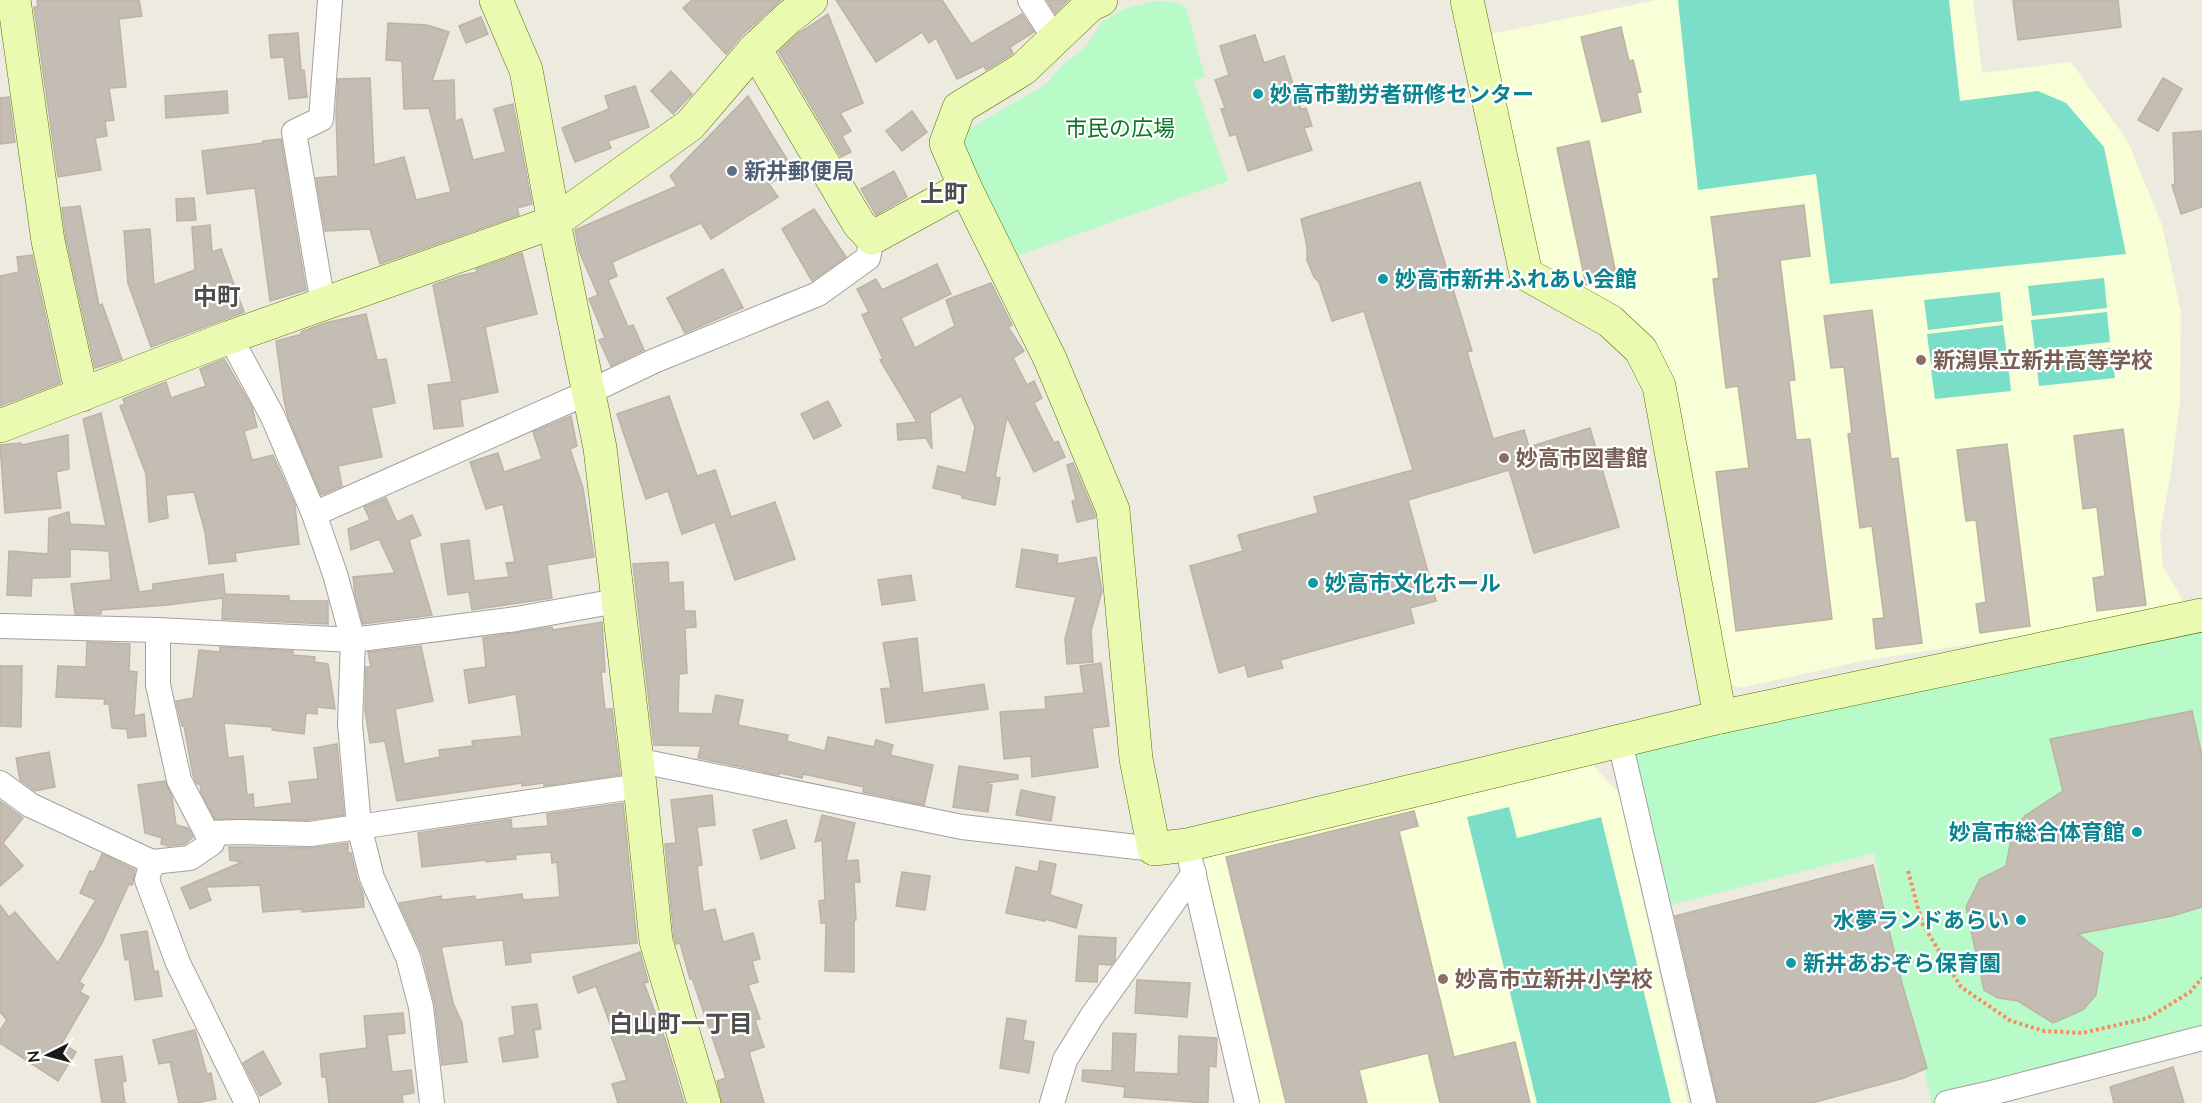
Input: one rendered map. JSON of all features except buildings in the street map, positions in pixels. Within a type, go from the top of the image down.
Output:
[{"type":"street","points":[[14,0],[48,242],[82,396]]},
{"type":"street","points":[[323,304],[294,132],[321,119],[330,0]]},
{"type":"street","points":[[496,0],[526,70],[554,222],[600,447],[656,941],[704,1103]]},
{"type":"street","points":[[0,426],[230,337],[554,222],[690,124],[755,50],[787,19],[811,0]]},
{"type":"street","points":[[1030,0],[1055,39]]},
{"type":"street","points":[[1101,0],[1090,5],[1023,69],[959,108],[946,143],[965,187],[1050,359],[1113,510],[1136,759],[1154,849]]},
{"type":"street","points":[[1467,0],[1526,274],[1610,321],[1641,350],[1659,386],[1720,717]]},
{"type":"street","points":[[755,50],[859,224],[872,238]]},
{"type":"street","points":[[314,514],[654,361],[818,294],[868,258],[872,238],[965,187]]},
{"type":"street","points":[[230,337],[273,417],[314,514],[335,574],[352,640],[350,724],[359,826],[372,878],[408,957],[421,1007],[432,1103]]},
{"type":"street","points":[[0,617],[0,626],[158,630],[352,640],[516,619],[617,601]]},
{"type":"street","points":[[208,833],[310,834],[638,772],[962,827],[1154,849],[1191,859],[1720,717],[2202,615]]},
{"type":"street","points":[[0,783],[30,805],[152,862],[190,858],[212,843],[179,780],[158,685],[158,630]]},
{"type":"street","points":[[1620,742],[1704,1103]]},
{"type":"street","points":[[1052,1103],[1065,1060],[1191,859]]},
{"type":"street","points":[[1191,859],[1247,1103]]},
{"type":"street","points":[[152,862],[147,880],[178,963],[247,1103]]},
{"type":"street","points":[[1947,1103],[1992,1099],[2202,1038]]},
{"type":"path","points":[[1908,871],[1922,922],[1961,987],[2011,1021],[2044,1031],[2082,1034],[2148,1018],[2190,992],[2202,978]]},
{"type":"shaded area","name":"新潟県立新井高等学校","points":[[1657,0],[1973,0],[1982,73],[2071,62],[2128,142],[2162,225],[2181,312],[2180,402],[2160,534],[2163,567],[2187,607],[2031,635],[1867,660],[1739,688],[1724,680],[1673,381],[1529,265],[1481,36]]},
{"type":"shaded area","points":[[1678,0],[1949,0],[1960,101],[2038,91],[2066,103],[2104,147],[2126,254],[1830,284],[1816,174],[1698,190]]},
{"type":"shaded area","points":[[2104,278],[2107,308],[2032,316],[2028,286]]},
{"type":"shaded area","points":[[2000,292],[2003,321],[1928,330],[1924,300]]},
{"type":"shaded area","points":[[2107,312],[2110,342],[2035,350],[2031,320]]},
{"type":"shaded area","points":[[2003,325],[2007,355],[1931,364],[1927,334]]},
{"type":"shaded area","points":[[2111,348],[2115,378],[2039,386],[2035,356]]},
{"type":"shaded area","points":[[2008,362],[2011,391],[1935,399],[1931,370]]},
{"type":"shaded area","name":"妙高市立新井小学校","points":[[1588,760],[1619,793],[1688,1103],[1254,1103],[1196,855]]},
{"type":"shaded area","points":[[1509,807],[1517,838],[1601,817],[1671,1103],[1537,1103],[1467,817]]},
{"type":"green space","name":"市民の広場","points":[[1155,1],[1172,2],[1186,7],[1205,77],[1194,80],[1228,181],[1010,258],[959,146],[965,131],[1045,85],[1061,67],[1087,45],[1102,22],[1124,9]]},
{"type":"green space","points":[[2202,615],[2202,1038],[1945,1103],[1932,1103],[1891,938],[1874,853],[1658,908],[1620,742]]},
{"type":"place","name":"妙高市勤労者研修センター","points":[[1258,94]]},
{"type":"place","name":"新井郵便局","points":[[732,171]]},
{"type":"place","name":"妙高市新井ふれあい会館","points":[[1383,279]]},
{"type":"place","name":"新潟県立新井高等学校","points":[[1921,360]]},
{"type":"place","name":"妙高市図書館","points":[[1504,458]]},
{"type":"place","name":"妙高市文化ホール","points":[[1313,583]]},
{"type":"place","name":"妙高市総合体育館","points":[[2137,832]]},
{"type":"place","name":"水夢ランドあらい","points":[[2021,920]]},
{"type":"place","name":"新井あおぞら保育園","points":[[1791,963]]},
{"type":"place","name":"妙高市立新井小学校","points":[[1443,979]]},
{"type":"district","name":"上町","points":[[944,194]]},
{"type":"district","name":"中町","points":[[217,297]]},
{"type":"district","name":"白山町一丁目","points":[[681,1024]]}]
